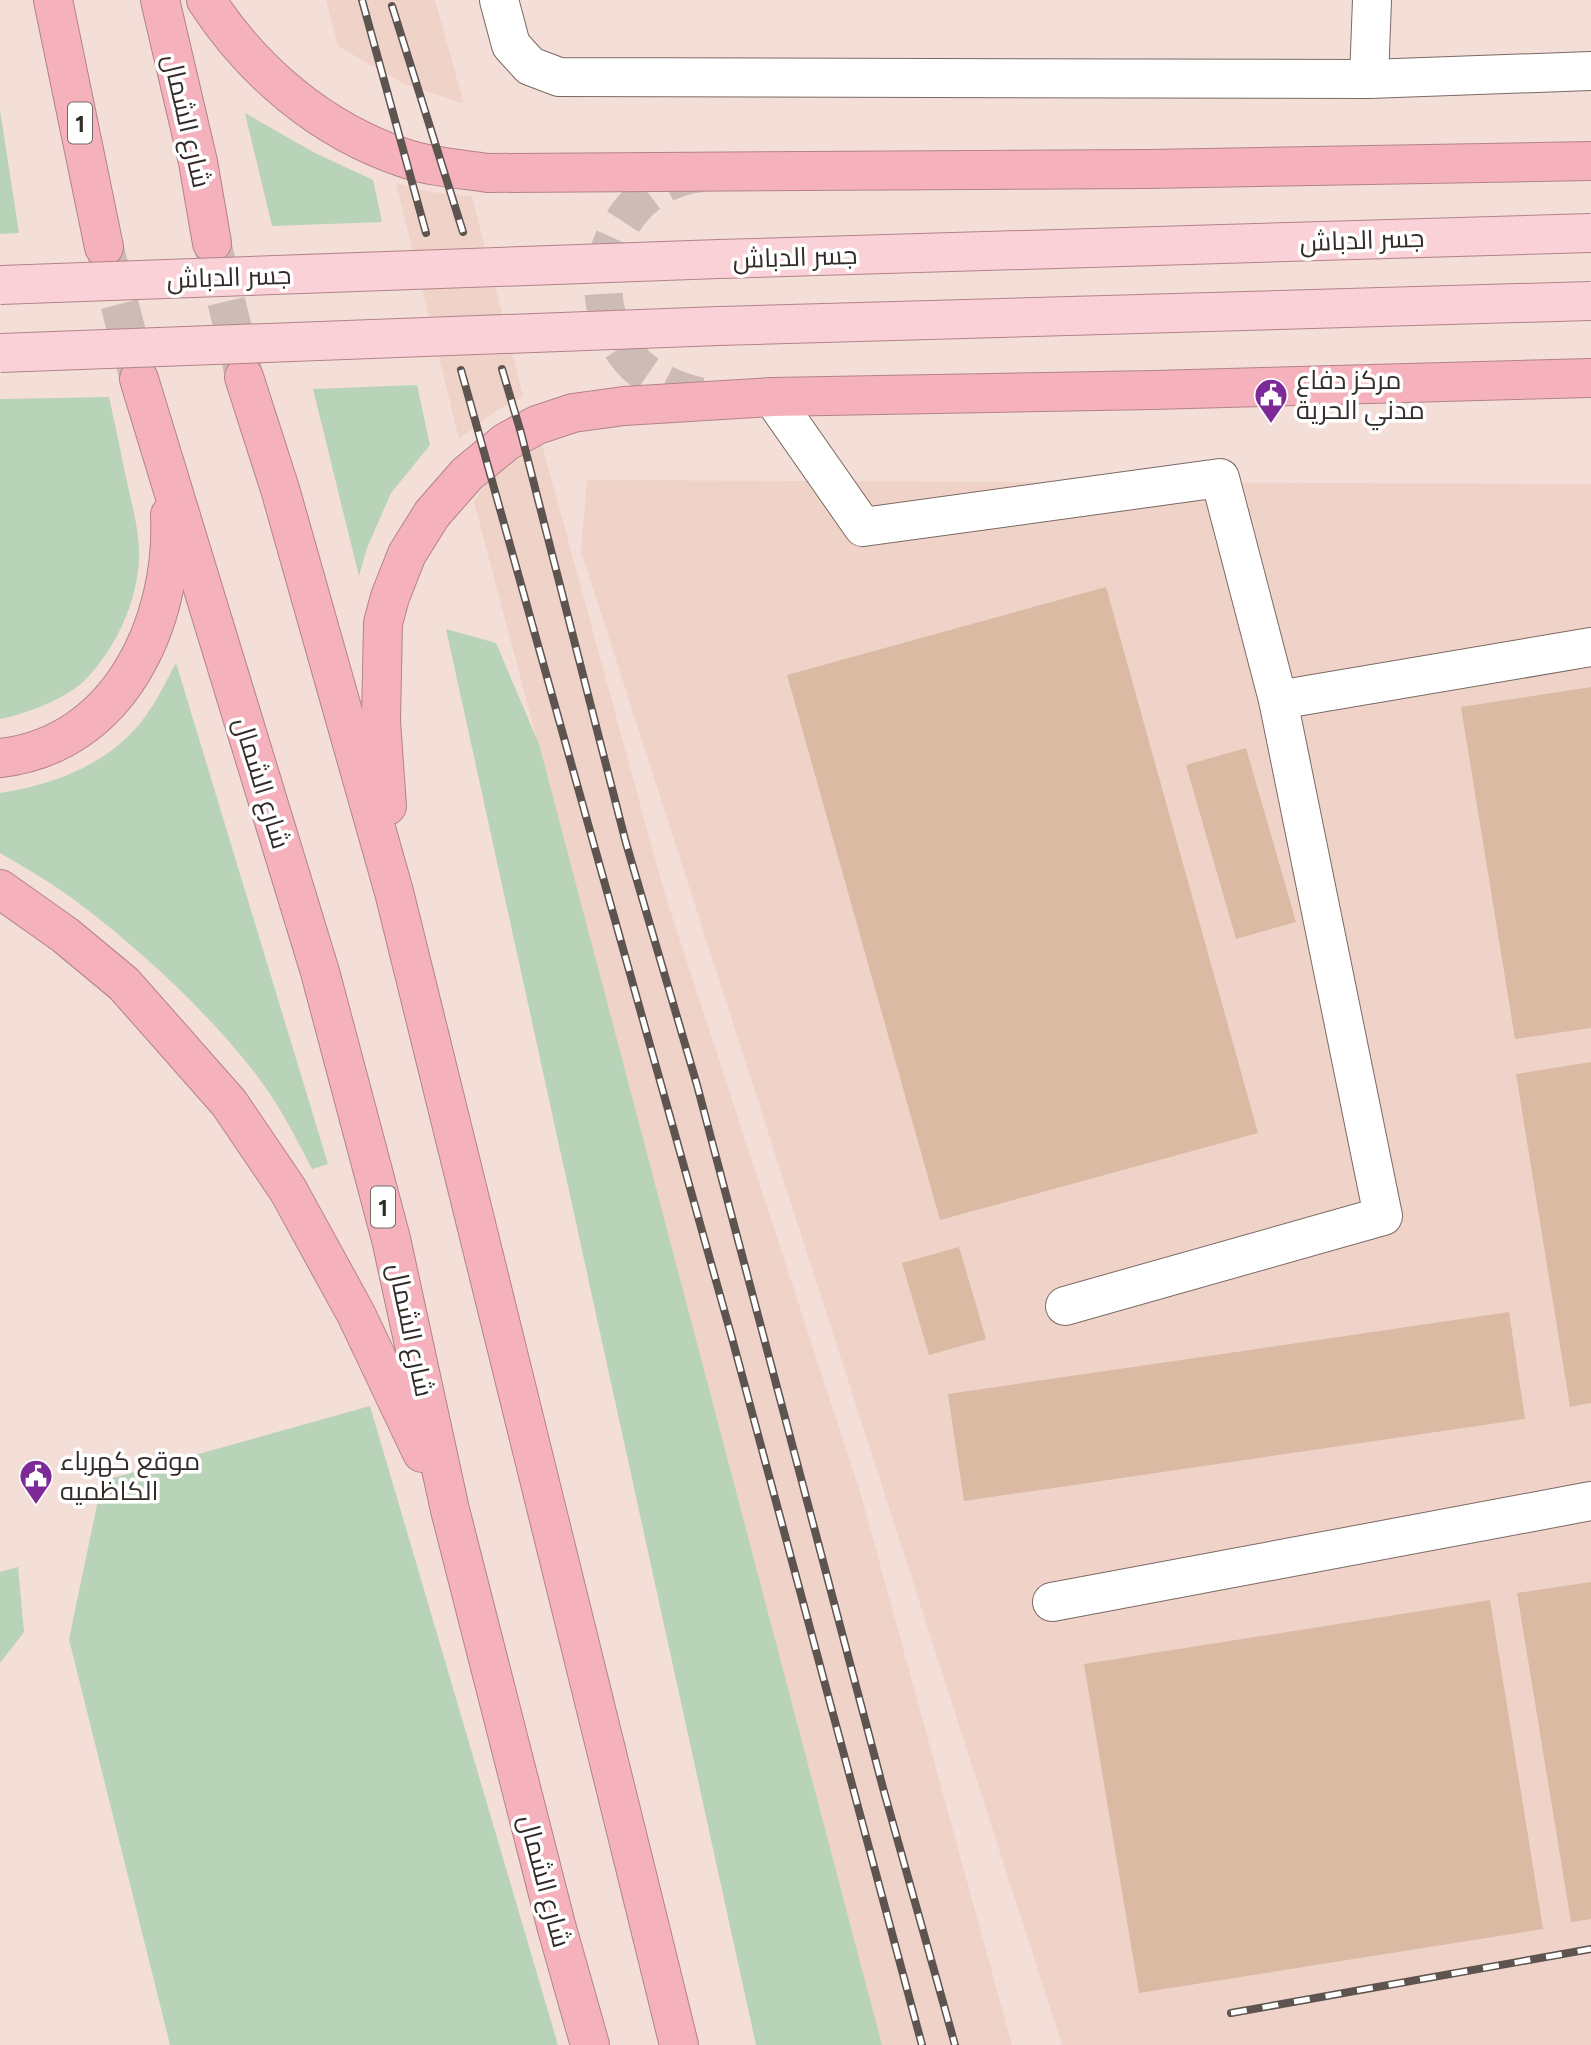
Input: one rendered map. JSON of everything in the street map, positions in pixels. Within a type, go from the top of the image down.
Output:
[{"type":"highway","name":"1","points":[[52,0],[104,247]]},
{"type":"highway","name":"شارع الشمال","points":[[160,0],[198,162],[212,243]]},
{"type":"highway","points":[[206,0],[226,30],[258,68],[299,103],[327,121],[405,159],[488,173],[1148,169],[1591,161]]},
{"type":"highway","points":[[244,377],[280,489],[394,891],[680,2045]]},
{"type":"highway","points":[[394,891],[381,721],[383,623],[390,597],[407,554],[432,514],[455,486],[506,442],[537,425],[573,413],[624,406],[772,397],[1153,390],[1591,377]]},
{"type":"highway","name":"شارع الشمال","points":[[139,379],[323,986],[391,1239],[450,1510],[556,1925],[590,2045]]},
{"type":"highway","points":[[0,758],[35,751],[85,723],[115,697],[135,668],[162,608],[171,519],[166,468]]},
{"type":"highway","points":[[0,889],[65,935],[124,984],[229,1103],[288,1190],[356,1314],[450,1510]]},
{"type":"main road","name":"جسر الدباش","points":[[0,285],[719,259],[1591,233]]},
{"type":"main road","points":[[0,353],[719,326],[1591,301]]},
{"type":"street","points":[[499,0],[511,45],[530,66],[559,77],[1370,79],[1591,71]]},
{"type":"street","points":[[1370,79],[1372,0]]},
{"type":"street","points":[[772,397],[863,527],[1220,478],[1278,700],[1383,1216],[1065,1306]]},
{"type":"street","points":[[1278,700],[1591,647]]},
{"type":"street","points":[[1052,1602],[1591,1501]]},
{"type":"shaded area","points":[[326,0],[435,0],[464,104],[402,83],[338,46]]},
{"type":"shaded area","points":[[396,183],[431,192],[472,196],[523,396],[497,410],[459,439]]},
{"type":"shaded area","points":[[542,445],[663,888],[861,1495],[1012,2045],[882,2045],[474,502],[484,486],[511,463]]},
{"type":"shaded area","points":[[587,480],[1591,484],[1591,2045],[1062,2045],[581,551]]},
{"type":"green space","points":[[0,110],[19,233],[0,234]]},
{"type":"green space","points":[[245,113],[315,153],[373,180],[382,222],[272,226]]},
{"type":"green space","points":[[417,385],[430,445],[391,493],[367,548],[359,576],[313,389]]},
{"type":"green space","points":[[109,397],[139,542],[137,575],[129,608],[107,653],[78,686],[46,704],[0,719],[0,399]]},
{"type":"green space","points":[[446,629],[496,643],[539,744],[882,2045],[756,2045]]},
{"type":"green space","points":[[176,663],[328,1164],[312,1169],[269,1092],[192,1002],[149,961],[81,905],[0,853],[0,793],[56,779],[108,753],[142,721]]},
{"type":"green space","points":[[370,1406],[558,2045],[170,2045],[69,1639],[102,1481]]},
{"type":"green space","points":[[18,1567],[24,1632],[0,1663],[0,1572]]},
{"type":"building","points":[[1106,587],[1258,1133],[940,1220],[787,675]]},
{"type":"building","points":[[1591,687],[1591,1028],[1515,1039],[1461,707]]},
{"type":"building","points":[[1246,748],[1296,922],[1236,939],[1186,765]]},
{"type":"building","points":[[1591,1062],[1591,1403],[1570,1407],[1516,1074]]},
{"type":"building","points":[[959,1247],[986,1339],[929,1355],[902,1263]]},
{"type":"building","points":[[1509,1312],[1525,1419],[964,1501],[948,1394]]},
{"type":"building","points":[[1591,1582],[1591,1919],[1571,1922],[1517,1593]]},
{"type":"building","points":[[1490,1600],[1543,1929],[1139,1993],[1084,1664]]},
{"type":"tunnel","points":[[701,173],[670,181],[644,198],[623,221],[610,248],[604,278],[606,309],[616,339],[636,365],[672,388],[713,399]]},
{"type":"tunnel","points":[[213,246],[244,375]]},
{"type":"tunnel","points":[[105,249],[139,379]]},
{"type":"railway","points":[[362,0],[426,233]]},
{"type":"railway","points":[[392,6],[463,232]]},
{"type":"railway","points":[[502,369],[521,433],[626,843],[697,1085],[883,1788],[955,2045]]},
{"type":"railway","points":[[461,370],[732,1338],[922,2045]]},
{"type":"railway","points":[[1231,2013],[1591,1949]]},
{"type":"place","name":"مركز دفاع مدني الحرية","points":[[1271,425]]},
{"type":"place","name":"موقع كهرباء الكاظميه","points":[[36,1506]]}]
